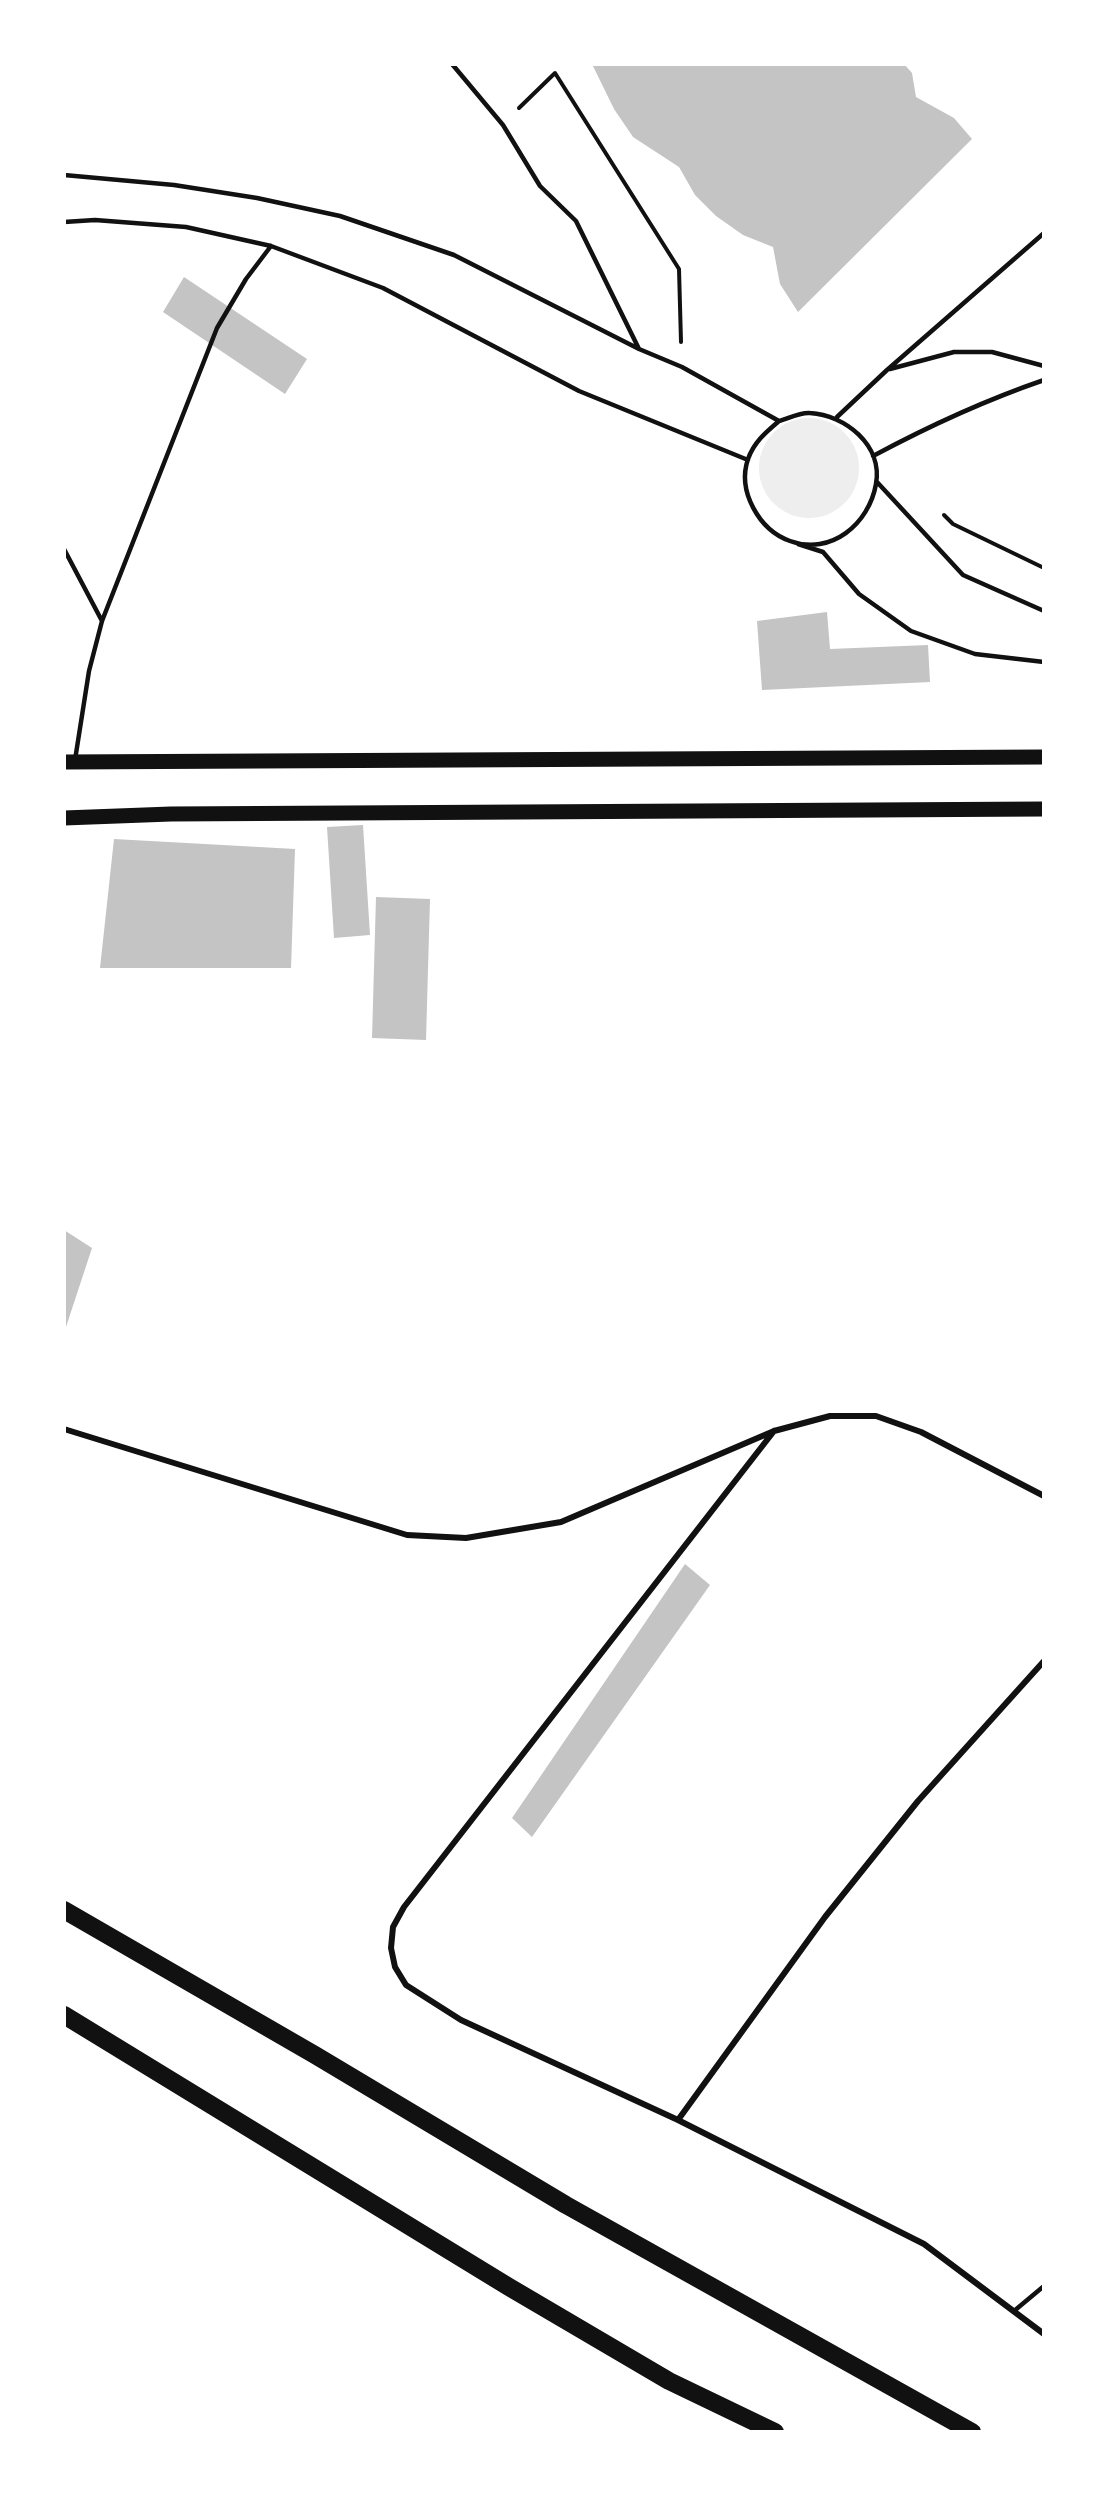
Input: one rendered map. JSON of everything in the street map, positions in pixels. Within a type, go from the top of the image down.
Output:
[{"type":"highway","points":[[64,1910],[315,2055],[566,2205],[972,2432]]},
{"type":"highway","points":[[64,2015],[529,2299],[669,2381],[775,2432]]},
{"type":"main road","points":[[68,766],[1044,757]]},
{"type":"main road","points":[[64,818],[183,814],[1044,809]]},
{"type":"street","points":[[64,1429],[407,1535],[466,1538],[561,1522],[774,1431],[830,1416],[876,1416],[921,1432],[1044,1496]]},
{"type":"street","points":[[774,1431],[404,1907],[393,1927],[391,1948],[394,1967],[406,1985],[460,2020],[678,2120],[924,2244],[1044,2334]]},
{"type":"street","points":[[678,2120],[825,1917],[918,1801],[1044,1661]]},
{"type":"lane","points":[[452,64],[503,124],[540,186],[576,221],[639,349]]},
{"type":"lane","points":[[64,175],[174,185],[247,196],[340,216],[454,255],[639,349],[682,367],[779,421]]},
{"type":"lane","points":[[64,222],[95,220],[186,226],[271,246],[383,288],[579,390],[748,460]]},
{"type":"lane","points":[[837,417],[887,370],[1044,233]]},
{"type":"lane","points":[[68,766],[102,621],[218,328],[246,279],[271,246]]},
{"type":"lane","points":[[887,370],[954,352],[992,352],[1044,366]]},
{"type":"lane","points":[[873,456],[937,421],[987,399],[1044,380]]},
{"type":"lane","points":[[790,541],[820,544],[848,534],[869,511],[877,482],[873,456],[859,433],[837,417],[808,412],[779,421],[760,437],[748,460],[746,485],[753,509],[768,528],[790,541],[823,552],[859,594],[911,631],[975,654],[1044,662]]},
{"type":"lane","points":[[877,482],[963,576],[1044,610]]},
{"type":"lane","points":[[64,549],[102,621]]},
{"type":"lane","points":[[1014,2311],[1044,2286]]},
{"type":"path","points":[[503,124],[555,73],[679,269],[682,367]]},
{"type":"path","points":[[938,509],[953,524],[1044,568]]},
{"type":"shaded area","points":[[809,418],[828,422],[844,433],[855,449],[859,468],[855,487],[844,503],[828,514],[809,518],[790,514],[774,503],[763,487],[759,468],[763,449],[774,433],[790,422]]},
{"type":"building","points":[[592,64],[904,64],[912,73],[916,97],[954,118],[972,139],[798,312],[780,284],[773,247],[743,235],[716,216],[695,195],[679,167],[633,137],[614,109]]},
{"type":"building","points":[[184,277],[307,359],[285,394],[163,312]]},
{"type":"building","points":[[827,612],[830,649],[928,645],[930,682],[762,690],[757,621]]},
{"type":"building","points":[[363,825],[370,935],[334,938],[327,827]]},
{"type":"building","points":[[114,839],[295,849],[291,968],[100,968]]},
{"type":"building","points":[[376,897],[430,899],[426,1040],[372,1038]]},
{"type":"building","points":[[64,1230],[92,1248],[65,1330],[64,1330]]},
{"type":"building","points":[[685,1564],[710,1585],[532,1837],[512,1818]]}]
